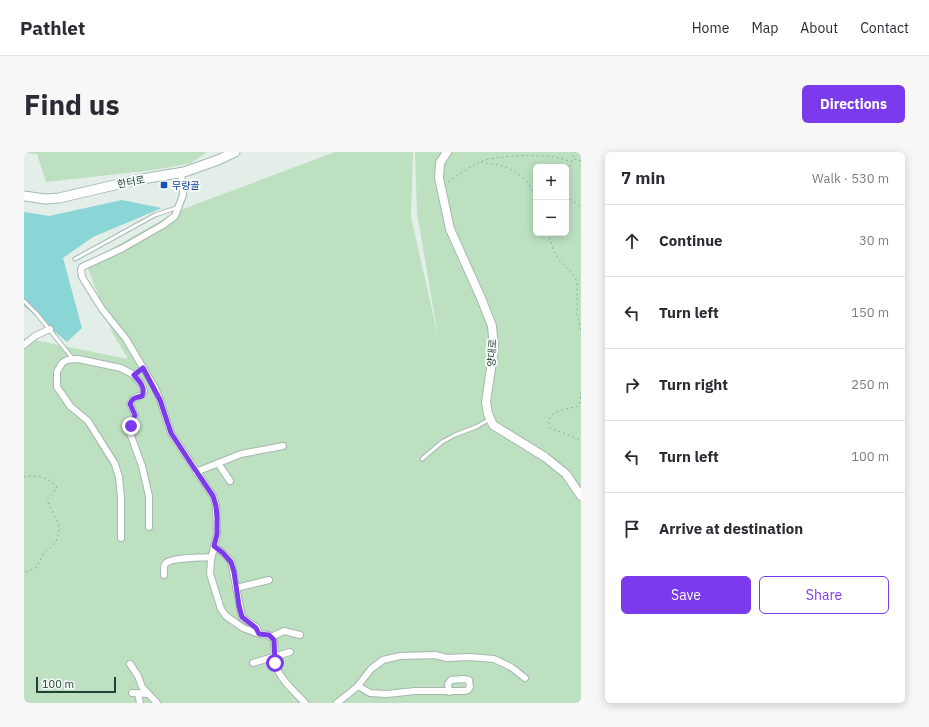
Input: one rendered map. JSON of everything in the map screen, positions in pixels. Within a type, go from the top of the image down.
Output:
[{"type":"main road","name":"한터로","points":[[24,196],[45,199],[59,198],[136,180],[181,172],[199,167],[235,152]]},
{"type":"street","name":"양대로","points":[[446,152],[440,163],[439,178],[450,229],[492,326],[494,348],[486,402],[490,419]]},
{"type":"street","points":[[181,172],[183,195],[174,216],[163,225],[121,249],[82,267],[82,277],[102,309],[126,339],[160,400],[171,433],[213,496],[216,506],[217,534],[211,557],[210,574],[221,609],[226,616],[243,628],[259,634],[269,635],[274,640],[275,657],[278,670],[286,682],[305,703]]},
{"type":"street","points":[[24,345],[35,336],[50,329]]},
{"type":"street","points":[[122,538],[120,478],[115,464],[88,421],[70,406],[57,387],[57,372],[62,363],[67,360],[74,359],[121,368],[134,375],[142,385],[144,391],[142,396],[135,398],[130,404],[135,415],[130,433],[142,466],[149,496],[149,527]]},
{"type":"street","points":[[134,375],[143,368]]},
{"type":"street","points":[[490,419],[493,425],[545,457],[566,474],[581,496]]},
{"type":"street","points":[[196,472],[240,454],[283,446]]},
{"type":"street","points":[[218,463],[230,481]]},
{"type":"street","points":[[214,546],[231,562],[242,617],[256,628],[259,634]]},
{"type":"street","points":[[164,575],[164,566],[167,562],[211,557]]},
{"type":"street","points":[[236,588],[269,580]]},
{"type":"street","points":[[271,637],[284,631],[300,635]]},
{"type":"street","points":[[253,662],[290,652]]},
{"type":"street","points":[[337,703],[358,686],[371,669],[383,660],[400,656],[435,655],[447,658],[469,657],[494,659],[511,667],[525,678]]},
{"type":"street","points":[[130,664],[138,676],[142,687],[156,703]]},
{"type":"street","points":[[358,686],[370,693],[382,694],[415,691],[449,692]]},
{"type":"street","points":[[132,693],[148,694]]},
{"type":"street","points":[[138,693],[140,703]]},
{"type":"lane","points":[[75,259],[155,215],[179,207]]},
{"type":"lane","points":[[24,301],[50,329],[74,359]]},
{"type":"lane","points":[[422,459],[442,442],[490,419]]},
{"type":"path","points":[[569,169],[575,152]]},
{"type":"path","points":[[440,187],[480,162],[490,159],[513,156],[538,156],[559,158],[572,162]]},
{"type":"path","points":[[573,158],[581,161]]},
{"type":"path","points":[[480,162],[505,167],[527,182],[533,192]]},
{"type":"path","points":[[569,198],[581,207]]},
{"type":"path","points":[[549,236],[552,241],[553,250],[558,259],[572,273],[577,281],[577,315],[581,330]]},
{"type":"path","points":[[581,392],[578,406],[554,413],[549,418],[548,422],[550,428],[581,440]]},
{"type":"path","points":[[24,477],[30,475],[38,476],[56,485],[57,488],[55,492],[49,496],[48,500],[59,525],[59,532],[56,542],[43,554],[37,567],[24,573]]},
{"type":"green space","points":[[24,152],[207,152],[191,163],[154,170],[46,182],[37,154]]},
{"type":"green space","points":[[335,152],[413,152],[411,217],[438,336],[417,213],[415,152],[581,152],[581,703],[24,703],[24,338],[128,359],[113,334],[86,263],[178,211]]},
{"type":"water","points":[[122,200],[162,208],[93,237],[63,258],[82,328],[67,342],[24,306],[24,212],[49,216]]},
{"type":"place","name":"무량골","points":[[164,185]]},
{"type":"route","points":[[131,426],[135,415],[130,404],[131,401],[142,396],[144,391],[142,385],[134,375],[143,368],[155,388],[171,433],[213,496],[217,517],[217,534],[214,546],[231,562],[242,617],[256,628],[259,634],[269,635],[274,640],[275,663]]}]
